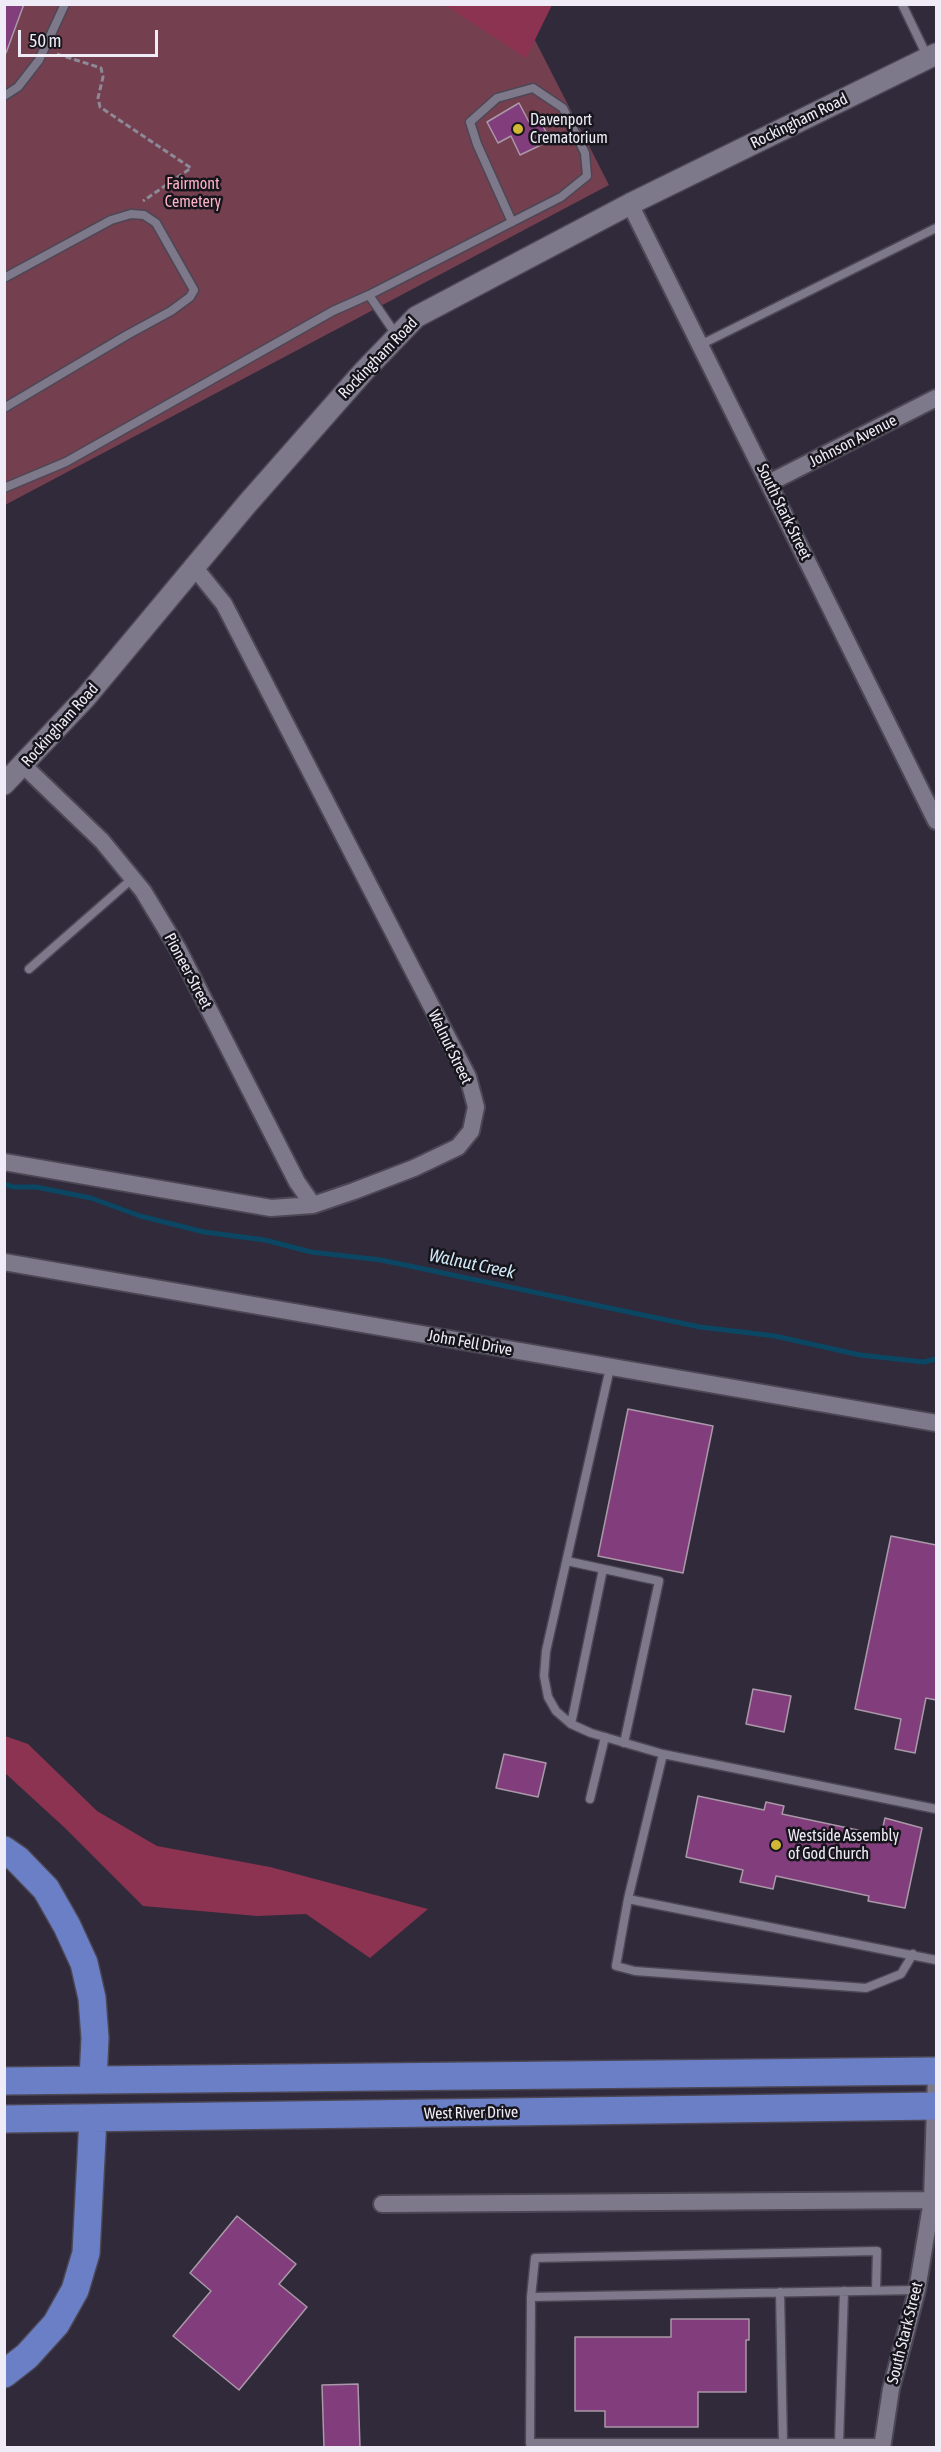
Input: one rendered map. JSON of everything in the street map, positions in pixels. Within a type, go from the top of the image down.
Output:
[{"type":"main road","points":[[4,1850],[17,1859],[46,1889],[84,1963],[92,1998],[95,2038],[93,2080]]},
{"type":"main road","points":[[4,2081],[936,2073]]},
{"type":"main road","name":"West River Drive","points":[[4,2119],[936,2106]]},
{"type":"main road","points":[[4,2374],[27,2355],[56,2325],[75,2290],[86,2253],[93,2119]]},
{"type":"street","name":"Rockingham Road","points":[[4,784],[86,697],[247,504],[416,316],[630,204],[932,56]]},
{"type":"street","name":"South Stark Street","points":[[630,204],[936,821]]},
{"type":"street","name":"Johnson Avenue","points":[[769,483],[936,398]]},
{"type":"street","name":"Walnut Street","points":[[4,1162],[271,1208],[313,1204],[414,1168],[458,1147],[471,1131],[476,1107],[468,1077],[224,604],[195,568]]},
{"type":"street","name":"Pioneer Street","points":[[23,765],[102,841],[143,891],[178,949],[297,1182],[313,1204]]},
{"type":"street","name":"John Fell Drive","points":[[4,1262],[610,1368],[744,1388],[936,1423]]},
{"type":"street","name":"South Stark Street","points":[[883,2445],[891,2389],[917,2290],[934,2200],[936,2073]]},
{"type":"street","points":[[382,2204],[934,2200]]},
{"type":"lane","points":[[4,96],[18,87],[39,60],[64,4]]},
{"type":"lane","points":[[902,4],[932,56]]},
{"type":"lane","points":[[4,488],[66,462],[333,311],[369,296],[561,197],[587,176],[585,153],[563,108],[532,88],[497,98],[470,122],[477,144],[512,222]]},
{"type":"lane","points":[[4,278],[111,219],[131,214],[144,215],[156,223],[194,290],[190,297],[171,311],[4,408]]},
{"type":"lane","points":[[700,345],[936,228]]},
{"type":"lane","points":[[369,296],[397,336]]},
{"type":"lane","points":[[29,969],[133,878]]},
{"type":"lane","points":[[610,1368],[546,1652],[544,1676],[548,1697],[556,1711],[571,1724],[605,1737],[663,1754],[936,1809]]},
{"type":"lane","points":[[567,1561],[659,1581],[624,1743]]},
{"type":"lane","points":[[571,1724],[603,1569]]},
{"type":"lane","points":[[590,1799],[605,1737]]},
{"type":"lane","points":[[663,1754],[628,1899],[616,1965],[635,1971],[867,1988],[901,1974],[913,1954]]},
{"type":"lane","points":[[628,1899],[936,1960]]},
{"type":"lane","points":[[876,2290],[877,2251],[535,2258],[531,2297],[531,2445],[783,2443],[883,2445]]},
{"type":"lane","points":[[531,2297],[917,2290]]},
{"type":"lane","points":[[839,2443],[844,2291]]},
{"type":"lane","points":[[780,2292],[783,2443]]},
{"type":"path","points":[[43,50],[101,68],[103,77],[98,98],[100,106],[191,168],[143,200],[131,214]]},
{"type":"green space","name":"Fairmont Cemetery","points":[[5,5],[517,5],[609,185],[5,505]]},
{"type":"shaded area","points":[[552,4],[526,58],[445,5]]},
{"type":"shaded area","points":[[5,1736],[28,1744],[97,1811],[157,1846],[270,1867],[428,1909],[370,1958],[306,1914],[257,1916],[143,1906],[65,1828],[5,1773]]},
{"type":"building","points":[[4,4],[24,4],[6,53],[4,53]]},
{"type":"building","name":"Davenport Crematorium","points":[[519,103],[529,122],[539,117],[548,136],[539,141],[541,145],[520,155],[511,136],[498,143],[487,122]]},
{"type":"building","points":[[628,1409],[713,1426],[683,1573],[598,1556]]},
{"type":"building","points":[[891,1536],[936,1545],[936,1700],[926,1698],[915,1753],[895,1749],[901,1719],[855,1709]]},
{"type":"building","points":[[753,1689],[791,1696],[784,1732],[746,1724]]},
{"type":"building","points":[[504,1754],[546,1763],[538,1797],[496,1788]]},
{"type":"building","name":"Westside Assembly of God Church","points":[[698,1796],[764,1810],[766,1802],[784,1806],[782,1814],[881,1835],[885,1818],[922,1828],[905,1908],[868,1901],[869,1896],[776,1876],[773,1889],[740,1882],[743,1870],[686,1857]]},
{"type":"building","points":[[237,2216],[296,2264],[279,2284],[307,2307],[239,2390],[173,2336],[211,2291],[190,2273]]},
{"type":"building","points":[[671,2319],[749,2319],[749,2340],[746,2340],[746,2392],[698,2392],[698,2427],[605,2427],[605,2411],[575,2411],[575,2337],[671,2337]]},
{"type":"building","points":[[358,2384],[360,2448],[324,2448],[322,2385]]},
{"type":"waterway","name":"Walnut Creek","points":[[4,1184],[13,1187],[36,1187],[91,1198],[140,1216],[204,1232],[265,1240],[311,1252],[381,1260],[700,1327],[775,1336],[860,1355],[924,1362],[936,1359]]},
{"type":"place","name":"Davenport Crematorium","points":[[518,129]]},
{"type":"place","name":"Westside Assembly of God Church","points":[[776,1845]]}]
